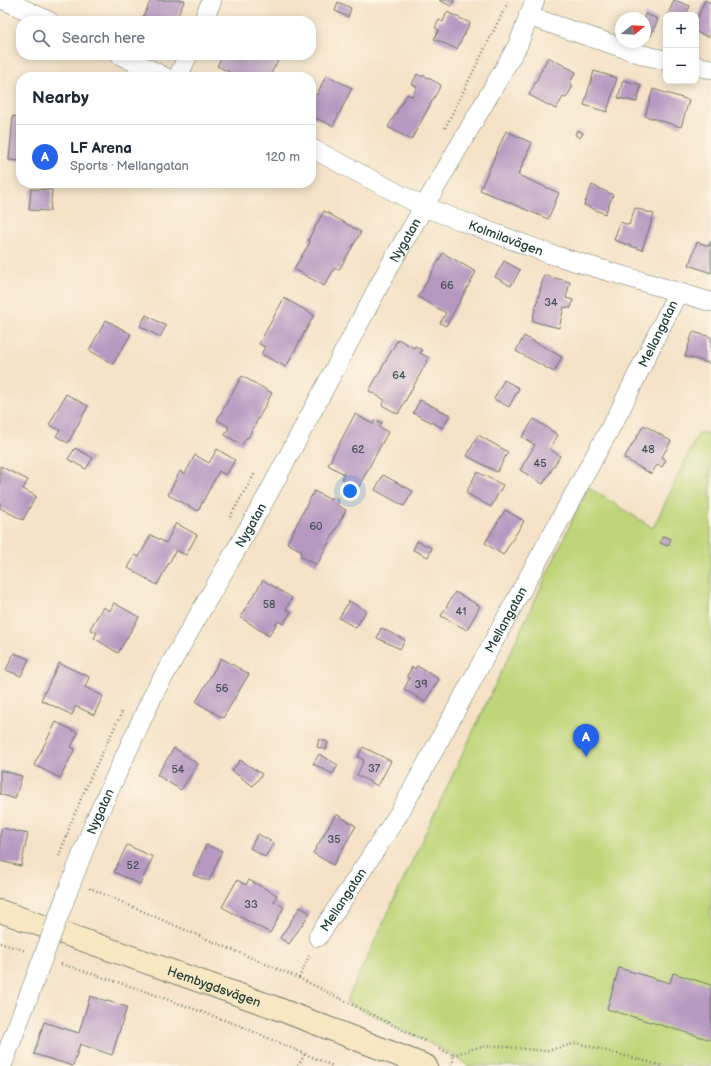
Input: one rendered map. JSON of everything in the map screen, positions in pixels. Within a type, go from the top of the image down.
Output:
[{"type":"main road","name":"Hembygdsvägen","points":[[0,911],[270,1006],[426,1066]]},
{"type":"street","points":[[4,0],[38,16]]},
{"type":"street","points":[[205,16],[212,0]]},
{"type":"street","points":[[532,8],[647,56],[663,59]]},
{"type":"street","name":"Nygatan","points":[[2,1066],[95,821],[156,691],[268,496],[389,267],[518,45],[532,8]]},
{"type":"street","points":[[130,60],[155,72]]},
{"type":"street","points":[[180,72],[186,60]]},
{"type":"street","points":[[699,67],[711,69]]},
{"type":"street","name":"Kolmilavägen","points":[[316,151],[424,207],[550,254],[711,302]]},
{"type":"street","name":"Mellangatan","points":[[318,937],[404,805],[619,412],[678,292]]},
{"type":"path","points":[[86,893],[90,888],[299,978],[425,1041]]},
{"type":"path","points":[[299,978],[318,937]]},
{"type":"path","points":[[0,943],[30,953]]},
{"type":"path","points":[[59,964],[136,988],[238,1024],[334,1066]]},
{"type":"path","points":[[439,1048],[452,1055],[479,1047],[498,1046],[546,1050],[577,1042],[663,1066]]},
{"type":"path","points":[[298,1066],[304,1054]]},
{"type":"path","points":[[451,1066],[453,1062],[452,1055]]},
{"type":"green space","points":[[699,432],[711,434],[711,1066],[468,1066],[453,1055],[346,1002],[588,487],[653,528]]},
{"type":"building","points":[[151,0],[185,0],[177,16],[143,16]]},
{"type":"building","points":[[439,0],[454,0],[451,6]]},
{"type":"building","points":[[674,0],[690,6],[687,12],[669,12]]},
{"type":"building","points":[[705,0],[711,3],[711,34],[709,34],[708,37],[699,33],[699,15]]},
{"type":"building","points":[[338,2],[351,8],[348,17],[335,11]]},
{"type":"building","points":[[447,12],[470,23],[457,49],[434,39],[439,30],[435,28],[439,20],[443,22]]},
{"type":"building","points":[[651,16],[658,19],[651,36]]},
{"type":"building","points":[[548,57],[576,72],[569,84],[573,86],[566,98],[563,97],[556,109],[529,95]]},
{"type":"building","points":[[220,60],[278,60],[272,72],[229,72],[217,66]]},
{"type":"building","points":[[594,71],[617,78],[607,112],[584,105]]},
{"type":"building","points":[[417,74],[423,77],[423,75],[441,85],[411,140],[388,127],[407,94],[412,96],[417,87],[412,84]]},
{"type":"building","points":[[326,75],[352,88],[333,126],[316,118],[317,95]]},
{"type":"building","points":[[623,80],[641,85],[637,102],[618,98]]},
{"type":"building","points":[[653,89],[689,100],[681,127],[645,116]]},
{"type":"building","points":[[13,116],[16,116],[16,161],[9,160]]},
{"type":"building","points":[[577,130],[583,133],[580,138],[575,135]]},
{"type":"building","points":[[506,131],[532,143],[518,175],[559,193],[548,219],[480,190]]},
{"type":"building","points":[[592,185],[613,195],[605,214],[584,205]]},
{"type":"building","points":[[31,189],[52,190],[50,211],[29,210]]},
{"type":"building","points":[[635,208],[654,214],[642,250],[614,240],[620,222],[629,225]]},
{"type":"building","points":[[324,211],[361,232],[339,270],[335,268],[324,286],[294,269],[310,242],[308,240]]},
{"type":"building","points":[[711,241],[711,273],[689,265],[697,242],[709,246]]},
{"type":"building","points":[[443,253],[476,272],[446,326],[440,323],[446,313],[418,297]]},
{"type":"building","points":[[504,261],[520,270],[511,286],[495,277]]},
{"type":"building","points":[[544,275],[570,282],[566,298],[573,300],[571,308],[564,307],[559,328],[532,321]]},
{"type":"building","points":[[284,298],[314,315],[286,367],[261,354],[265,347],[259,344]]},
{"type":"building","points":[[146,315],[166,326],[160,337],[140,326]]},
{"type":"building","points":[[106,320],[131,334],[113,364],[89,350]]},
{"type":"building","points":[[693,332],[711,337],[711,364],[685,356]]},
{"type":"building","points":[[524,336],[562,357],[554,372],[516,351]]},
{"type":"building","points":[[398,339],[414,348],[415,346],[422,350],[420,353],[429,358],[398,414],[382,405],[385,400],[369,391]]},
{"type":"building","points":[[242,376],[272,393],[248,438],[247,437],[242,445],[225,435],[229,427],[217,420]]},
{"type":"building","points":[[504,380],[519,388],[509,407],[494,399]]},
{"type":"building","points":[[66,394],[88,406],[68,443],[56,436],[60,430],[49,425]]},
{"type":"building","points":[[420,400],[450,415],[443,428],[413,413]]},
{"type":"building","points":[[355,414],[373,424],[375,420],[382,423],[379,427],[388,432],[358,488],[342,479],[344,474],[328,465]]},
{"type":"building","points":[[534,419],[558,435],[550,449],[560,456],[543,484],[520,470],[535,445],[522,437]]},
{"type":"building","points":[[644,425],[671,441],[662,457],[666,460],[662,467],[657,465],[651,474],[624,458]]},
{"type":"building","points":[[478,435],[508,452],[497,472],[467,456]]},
{"type":"building","points":[[75,448],[93,458],[86,469],[68,459]]},
{"type":"building","points":[[217,449],[235,460],[226,475],[219,471],[198,511],[168,495],[180,471],[185,474],[195,455],[209,463]]},
{"type":"building","points":[[0,466],[28,480],[23,489],[36,496],[23,520],[0,508]]},
{"type":"building","points":[[477,472],[503,485],[491,507],[466,493]]},
{"type":"building","points":[[383,475],[413,491],[404,506],[375,490]]},
{"type":"building","points":[[314,491],[331,500],[332,497],[339,501],[337,505],[346,510],[317,565],[300,556],[302,551],[287,543]]},
{"type":"building","points":[[505,510],[524,521],[503,555],[485,543]]},
{"type":"building","points":[[176,523],[197,535],[186,555],[176,550],[157,585],[128,568],[135,555],[139,557],[151,535],[166,543]]},
{"type":"building","points":[[663,536],[671,539],[668,546],[660,543]]},
{"type":"building","points":[[417,541],[432,548],[428,557],[413,550]]},
{"type":"building","points":[[263,580],[292,598],[286,609],[291,612],[283,624],[278,621],[269,636],[240,617]]},
{"type":"building","points":[[455,592],[480,606],[467,630],[441,616]]},
{"type":"building","points":[[349,601],[366,611],[356,628],[339,618]]},
{"type":"building","points":[[114,603],[139,617],[118,653],[94,638],[97,633],[90,629],[103,607],[110,611]]},
{"type":"building","points":[[381,628],[405,640],[400,649],[377,638]]},
{"type":"building","points":[[14,653],[29,659],[21,676],[6,670]]},
{"type":"building","points":[[221,658],[249,674],[223,718],[196,702]]},
{"type":"building","points":[[59,663],[89,677],[85,687],[103,696],[94,715],[76,706],[72,715],[41,700]]},
{"type":"building","points":[[417,666],[439,679],[425,702],[404,689],[410,678],[407,676],[412,667],[415,669]]},
{"type":"building","points":[[56,722],[78,733],[71,747],[75,749],[60,778],[34,765]]},
{"type":"building","points":[[319,739],[328,742],[326,750],[317,747]]},
{"type":"building","points":[[363,747],[391,761],[378,786],[357,775],[364,760],[358,757]]},
{"type":"building","points":[[174,748],[198,764],[181,790],[157,775]]},
{"type":"building","points":[[319,754],[338,765],[333,774],[313,764]]},
{"type":"building","points":[[240,760],[262,774],[253,786],[232,771]]},
{"type":"building","points":[[0,770],[22,776],[15,799],[0,794]]},
{"type":"building","points":[[336,814],[356,826],[333,865],[313,853]]},
{"type":"building","points":[[2,828],[28,834],[21,866],[0,861],[0,835]]},
{"type":"building","points":[[258,834],[274,843],[265,857],[250,848]]},
{"type":"building","points":[[127,845],[153,857],[140,884],[114,872]]},
{"type":"building","points":[[206,845],[222,851],[209,881],[193,875]]},
{"type":"building","points":[[237,880],[246,885],[249,880],[277,895],[274,901],[284,907],[270,933],[222,907]]},
{"type":"building","points":[[300,907],[310,913],[289,944],[280,938]]},
{"type":"building","points":[[619,968],[670,983],[673,973],[711,985],[711,1040],[607,1009]]},
{"type":"building","points":[[90,996],[127,1007],[112,1055],[80,1044],[73,1066],[34,1054],[44,1022],[79,1033]]},
{"type":"place","name":"LF Arena","points":[[586,757]]}]
